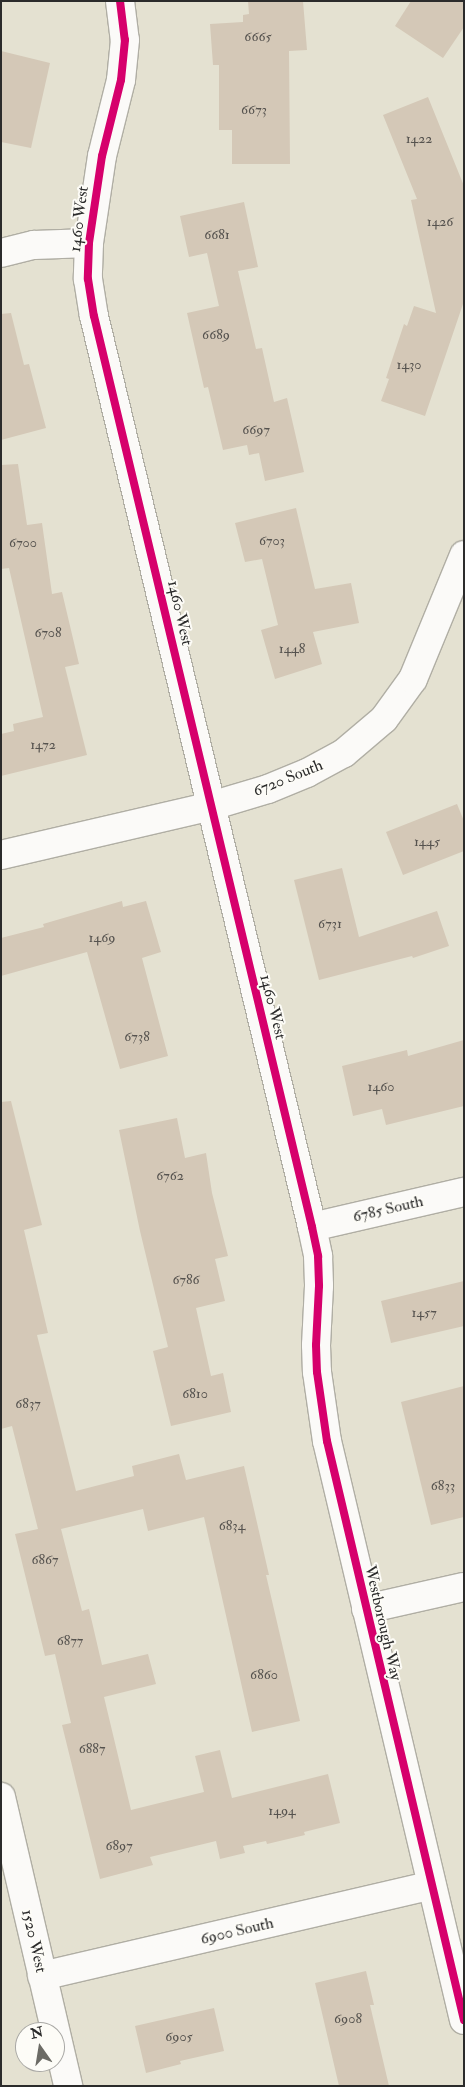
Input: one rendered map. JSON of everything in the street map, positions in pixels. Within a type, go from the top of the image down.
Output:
[{"type":"street","name":"1460 West","points":[[120,1],[125,40],[121,80],[102,156],[89,243],[88,280],[94,316],[312,1227]]},
{"type":"street","points":[[1,253],[34,245],[89,243]]},
{"type":"street","name":"6720 South","points":[[1,855],[211,806],[268,788],[307,773],[344,754],[384,719],[413,679],[464,555]]},
{"type":"street","name":"6785 South","points":[[312,1227],[464,1192]]},
{"type":"street","name":"Westborough Way","points":[[312,1227],[318,1256],[319,1286],[316,1345],[320,1398],[327,1441],[462,2006]]},
{"type":"street","points":[[366,1610],[464,1587]]},
{"type":"street","name":"1520 West","points":[[1,1797],[68,2086]]},
{"type":"street","name":"6900 South","points":[[42,1976],[432,1885]]},
{"type":"building","points":[[248,1],[303,1],[307,50],[289,51],[290,164],[232,164],[232,130],[219,130],[219,65],[213,65],[210,24],[243,22],[243,15],[249,14]]},
{"type":"building","points":[[411,1],[464,1],[464,27],[443,58],[395,26]]},
{"type":"building","points":[[1,51],[50,63],[31,148],[1,142]]},
{"type":"building","points":[[428,97],[464,186],[464,301],[425,416],[381,401],[389,379],[386,378],[404,324],[407,326],[414,306],[436,313],[411,200],[417,199],[383,115]]},
{"type":"building","points":[[244,202],[258,267],[238,271],[256,349],[262,348],[274,402],[287,398],[304,472],[265,481],[259,453],[249,455],[247,445],[223,450],[208,387],[204,388],[187,313],[219,306],[207,253],[189,257],[180,216]]},
{"type":"building","points":[[11,313],[24,365],[29,364],[46,428],[1,440],[1,314]]},
{"type":"building","points":[[18,464],[27,525],[42,523],[52,594],[62,592],[79,664],[65,667],[87,755],[1,776],[1,734],[14,731],[13,724],[43,717],[9,568],[1,569],[1,465]]},
{"type":"building","points":[[296,508],[315,589],[351,583],[359,623],[313,632],[322,664],[275,679],[261,630],[278,625],[262,559],[245,562],[235,523]]},
{"type":"building","points":[[457,804],[464,821],[464,851],[403,875],[386,832]]},
{"type":"building","points":[[342,868],[359,937],[437,911],[449,946],[413,958],[412,956],[319,980],[294,880]]},
{"type":"building","points":[[122,901],[123,907],[146,901],[161,952],[142,958],[168,1056],[120,1069],[87,952],[1,976],[1,938],[44,927],[43,924]]},
{"type":"building","points":[[464,1040],[464,1106],[386,1125],[382,1109],[353,1116],[342,1066],[407,1050],[408,1056]]},
{"type":"building","points":[[11,1101],[42,1225],[24,1230],[48,1333],[37,1335],[76,1491],[134,1476],[132,1466],[179,1454],[186,1480],[244,1466],[269,1575],[266,1575],[300,1721],[252,1732],[204,1517],[148,1531],[143,1509],[61,1529],[82,1611],[89,1609],[102,1665],[148,1654],[156,1684],[104,1697],[131,1810],[204,1792],[195,1756],[220,1750],[232,1798],[328,1774],[340,1823],[304,1832],[305,1835],[267,1844],[266,1841],[243,1846],[245,1853],[220,1859],[216,1841],[150,1857],[153,1865],[100,1879],[62,1725],[71,1723],[55,1654],[45,1656],[15,1534],[38,1529],[12,1426],[1,1429],[1,1102]]},
{"type":"building","points":[[177,1118],[185,1158],[206,1153],[212,1193],[228,1256],[215,1259],[225,1301],[196,1308],[211,1376],[223,1373],[231,1412],[171,1426],[153,1351],[168,1347],[140,1231],[119,1130]]},
{"type":"building","points":[[464,1281],[464,1326],[391,1343],[381,1301]]},
{"type":"building","points":[[464,1386],[464,1517],[431,1525],[401,1402]]},
{"type":"building","points":[[366,1971],[374,2005],[370,2005],[389,2086],[339,2086],[315,1983]]},
{"type":"building","points":[[214,2008],[224,2051],[180,2061],[181,2064],[146,2073],[135,2026]]},
{"type":"cycle path","points":[[120,1],[125,40],[121,80],[102,156],[89,243],[88,279],[94,316],[312,1227],[318,1256],[317,1372],[327,1441],[464,2020]]}]
